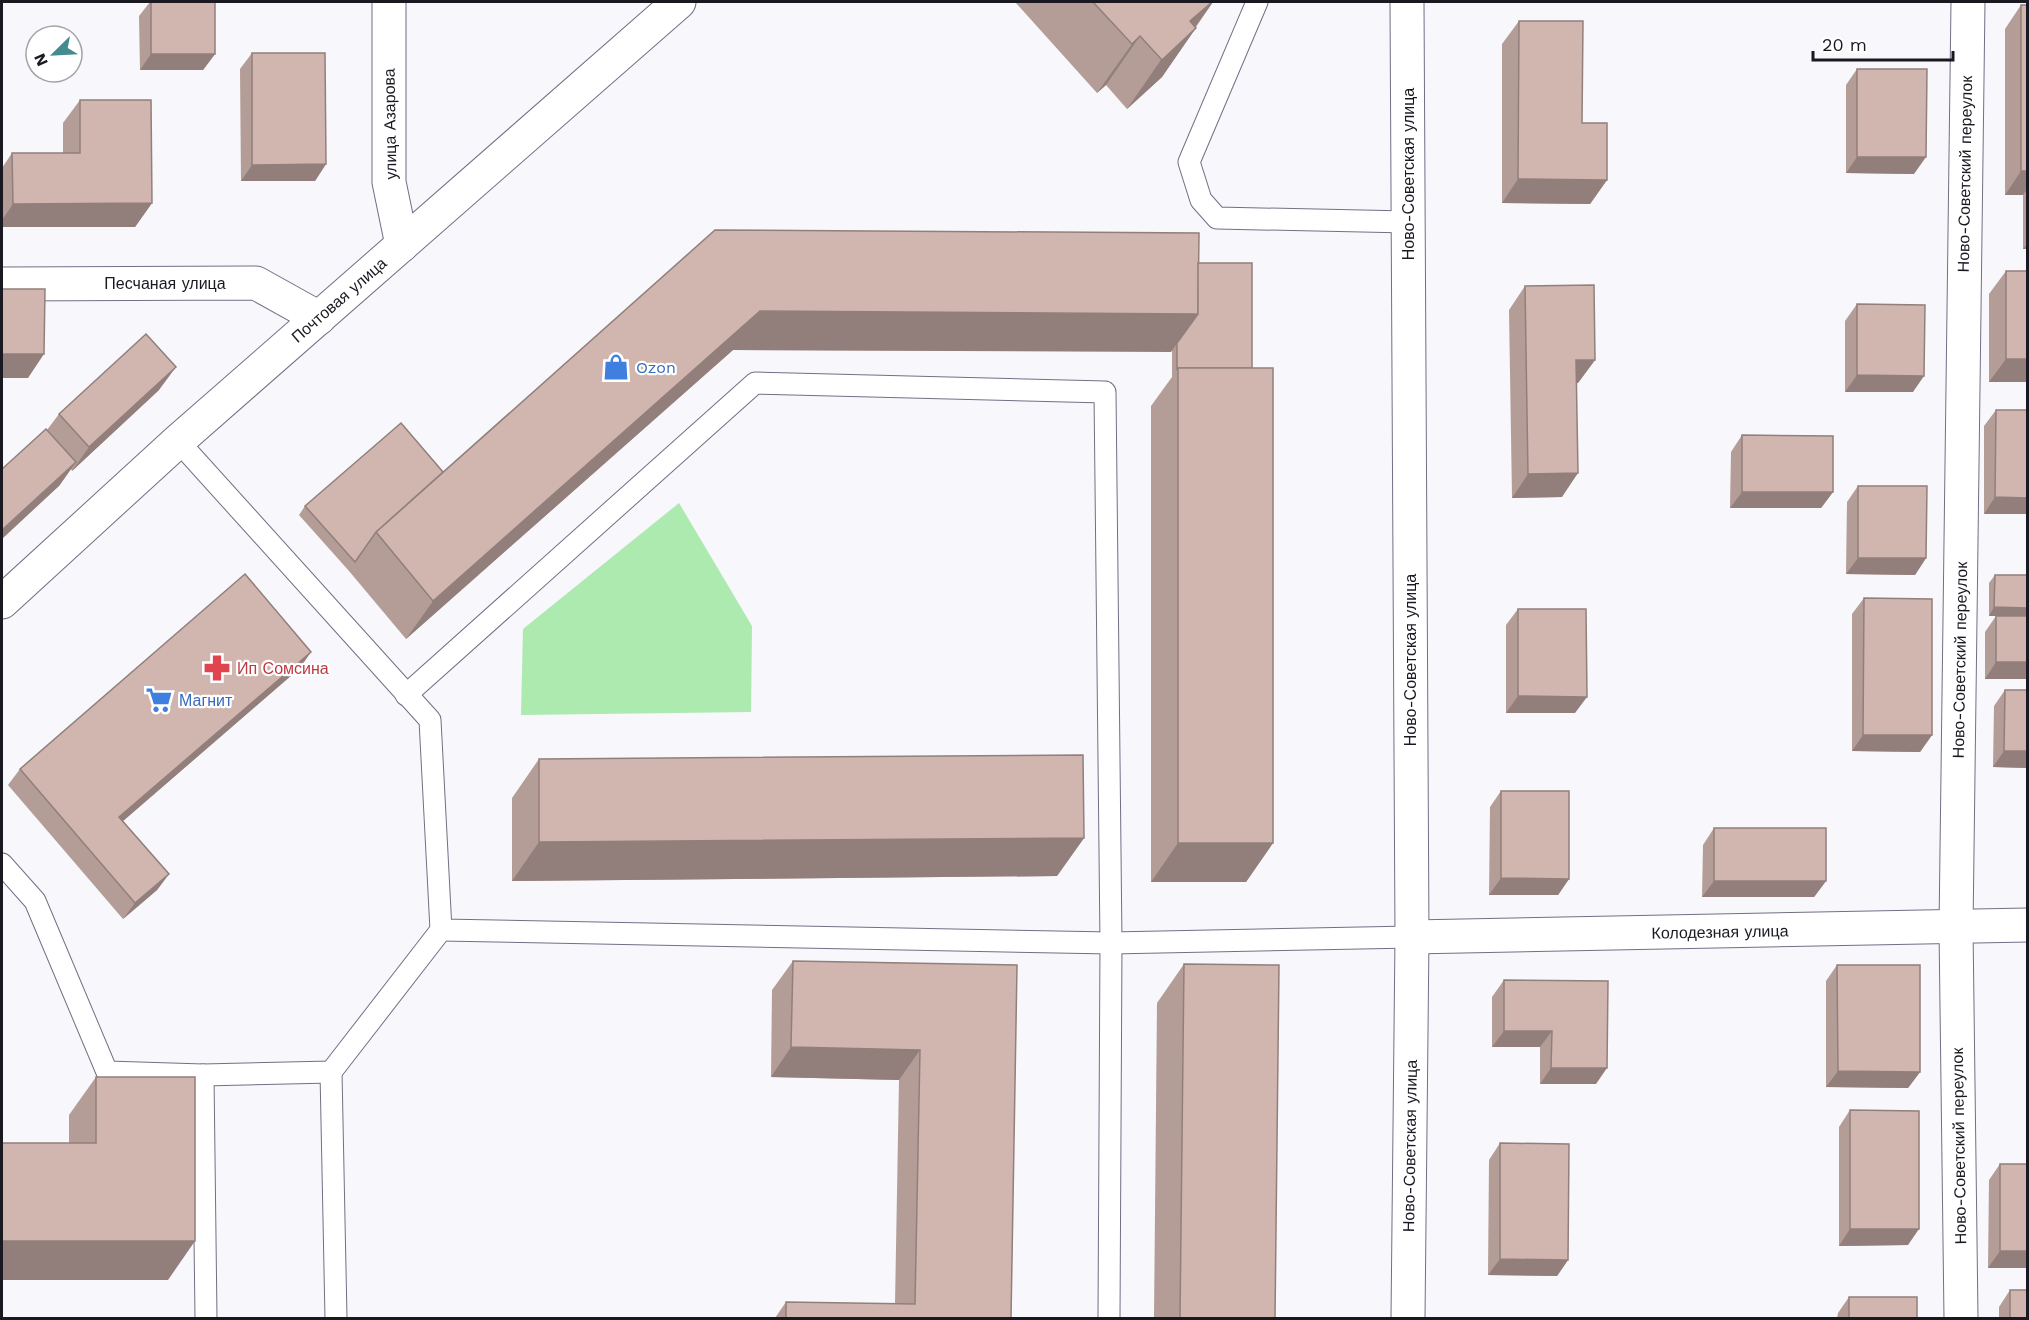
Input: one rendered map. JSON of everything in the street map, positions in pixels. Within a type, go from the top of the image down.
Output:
[{"type":"street","name":"улица Азарова","points":[[389,2],[389,182],[402,245]]},
{"type":"street","name":"Почтовая улица","points":[[2,602],[178,441],[679,2]]},
{"type":"street","name":"Ново-Советская улица","points":[[1407,2],[1412,937],[1408,1318]]},
{"type":"street","name":"Ново-Советский переулок","points":[[1961,1318],[1956,928],[1968,2]]},
{"type":"street","name":"Песчаная улица","points":[[2,284],[256,283],[320,318]]},
{"type":"street","name":"Колодезная улица","points":[[1412,937],[2028,925]]},
{"type":"lane","points":[[1257,2],[1188,162],[1201,200],[1217,218],[1408,222]]},
{"type":"lane","points":[[406,695],[755,383],[1105,392],[1111,943],[1109,1318]]},
{"type":"lane","points":[[178,441],[430,720],[441,930],[331,1072],[336,1318]]},
{"type":"lane","points":[[2,864],[35,901],[107,1072],[203,1075],[331,1072]]},
{"type":"lane","points":[[441,930],[1111,943],[1412,937]]},
{"type":"lane","points":[[203,1075],[206,1318]]},
{"type":"green space","points":[[679,503],[752,626],[751,712],[521,715],[523,629]]},
{"type":"building","points":[[151,2],[215,2],[215,54],[151,54]]},
{"type":"building","points":[[1093,2],[1212,2],[1190,21],[1196,28],[1162,60],[1140,36],[1132,44]]},
{"type":"building","points":[[2021,5],[2028,5],[2028,171],[2021,171]]},
{"type":"building","points":[[1519,21],[1583,21],[1582,123],[1607,123],[1607,180],[1518,179]]},
{"type":"building","points":[[252,53],[325,53],[326,164],[252,165]]},
{"type":"building","points":[[1857,69],[1927,69],[1926,157],[1857,157]]},
{"type":"building","points":[[80,100],[151,100],[152,203],[13,204],[12,153],[80,153]]},
{"type":"building","points":[[715,230],[1199,233],[1198,314],[760,311],[433,601],[376,532]]},
{"type":"building","points":[[1198,263],[1252,263],[1252,368],[1177,369],[1177,343],[1198,314]]},
{"type":"building","points":[[2006,271],[2028,271],[2028,359],[2006,359]]},
{"type":"building","points":[[1594,285],[1595,360],[1576,360],[1578,473],[1528,474],[1525,286]]},
{"type":"building","points":[[2,289],[45,289],[44,354],[2,354]]},
{"type":"building","points":[[1857,304],[1925,305],[1924,376],[1857,375]]},
{"type":"building","points":[[146,334],[176,367],[89,447],[59,414]]},
{"type":"building","points":[[1178,368],[1273,368],[1273,843],[1178,843]]},
{"type":"building","points":[[1996,410],[2028,410],[2028,498],[1995,497]]},
{"type":"building","points":[[401,423],[443,472],[376,532],[355,562],[305,506]]},
{"type":"building","points":[[46,429],[76,462],[2,530],[2,469]]},
{"type":"building","points":[[1742,435],[1833,436],[1833,492],[1742,492]]},
{"type":"building","points":[[1858,486],[1927,486],[1926,558],[1858,558]]},
{"type":"building","points":[[245,574],[311,652],[119,817],[169,874],[135,903],[20,769]]},
{"type":"building","points":[[1995,575],[2028,575],[2028,608],[1994,607]]},
{"type":"building","points":[[1864,598],[1932,599],[1932,735],[1863,735]]},
{"type":"building","points":[[1518,609],[1586,609],[1587,697],[1518,696]]},
{"type":"building","points":[[1996,616],[2028,616],[2028,662],[1996,662]]},
{"type":"building","points":[[2005,690],[2028,690],[2028,751],[2004,751]]},
{"type":"building","points":[[1083,755],[1084,838],[539,842],[539,759]]},
{"type":"building","points":[[1501,791],[1569,791],[1569,879],[1501,878]]},
{"type":"building","points":[[1714,828],[1826,828],[1826,881],[1714,881]]},
{"type":"building","points":[[793,961],[1017,965],[1011,1318],[786,1318],[786,1302],[915,1304],[920,1050],[791,1047]]},
{"type":"building","points":[[1184,964],[1279,965],[1275,1318],[1180,1318]]},
{"type":"building","points":[[1837,965],[1920,965],[1920,1072],[1838,1071]]},
{"type":"building","points":[[1504,980],[1608,981],[1607,1068],[1551,1068],[1552,1031],[1504,1031]]},
{"type":"building","points":[[96,1077],[195,1077],[195,1241],[2,1241],[2,1143],[96,1143]]},
{"type":"building","points":[[1850,1110],[1919,1111],[1919,1229],[1850,1229]]},
{"type":"building","points":[[1500,1143],[1569,1144],[1568,1260],[1500,1259]]},
{"type":"building","points":[[2000,1164],[2028,1164],[2028,1251],[2000,1251]]},
{"type":"building","points":[[2010,1290],[2028,1290],[2028,1318],[2010,1318]]},
{"type":"building","points":[[1849,1297],[1917,1297],[1917,1318],[1849,1318]]},
{"type":"place","name":"Ozon","points":[[616,367]]},
{"type":"place","name":"Ип Сомсина","points":[[217,668]]},
{"type":"place","name":"Магнит","points":[[159,700]]}]
